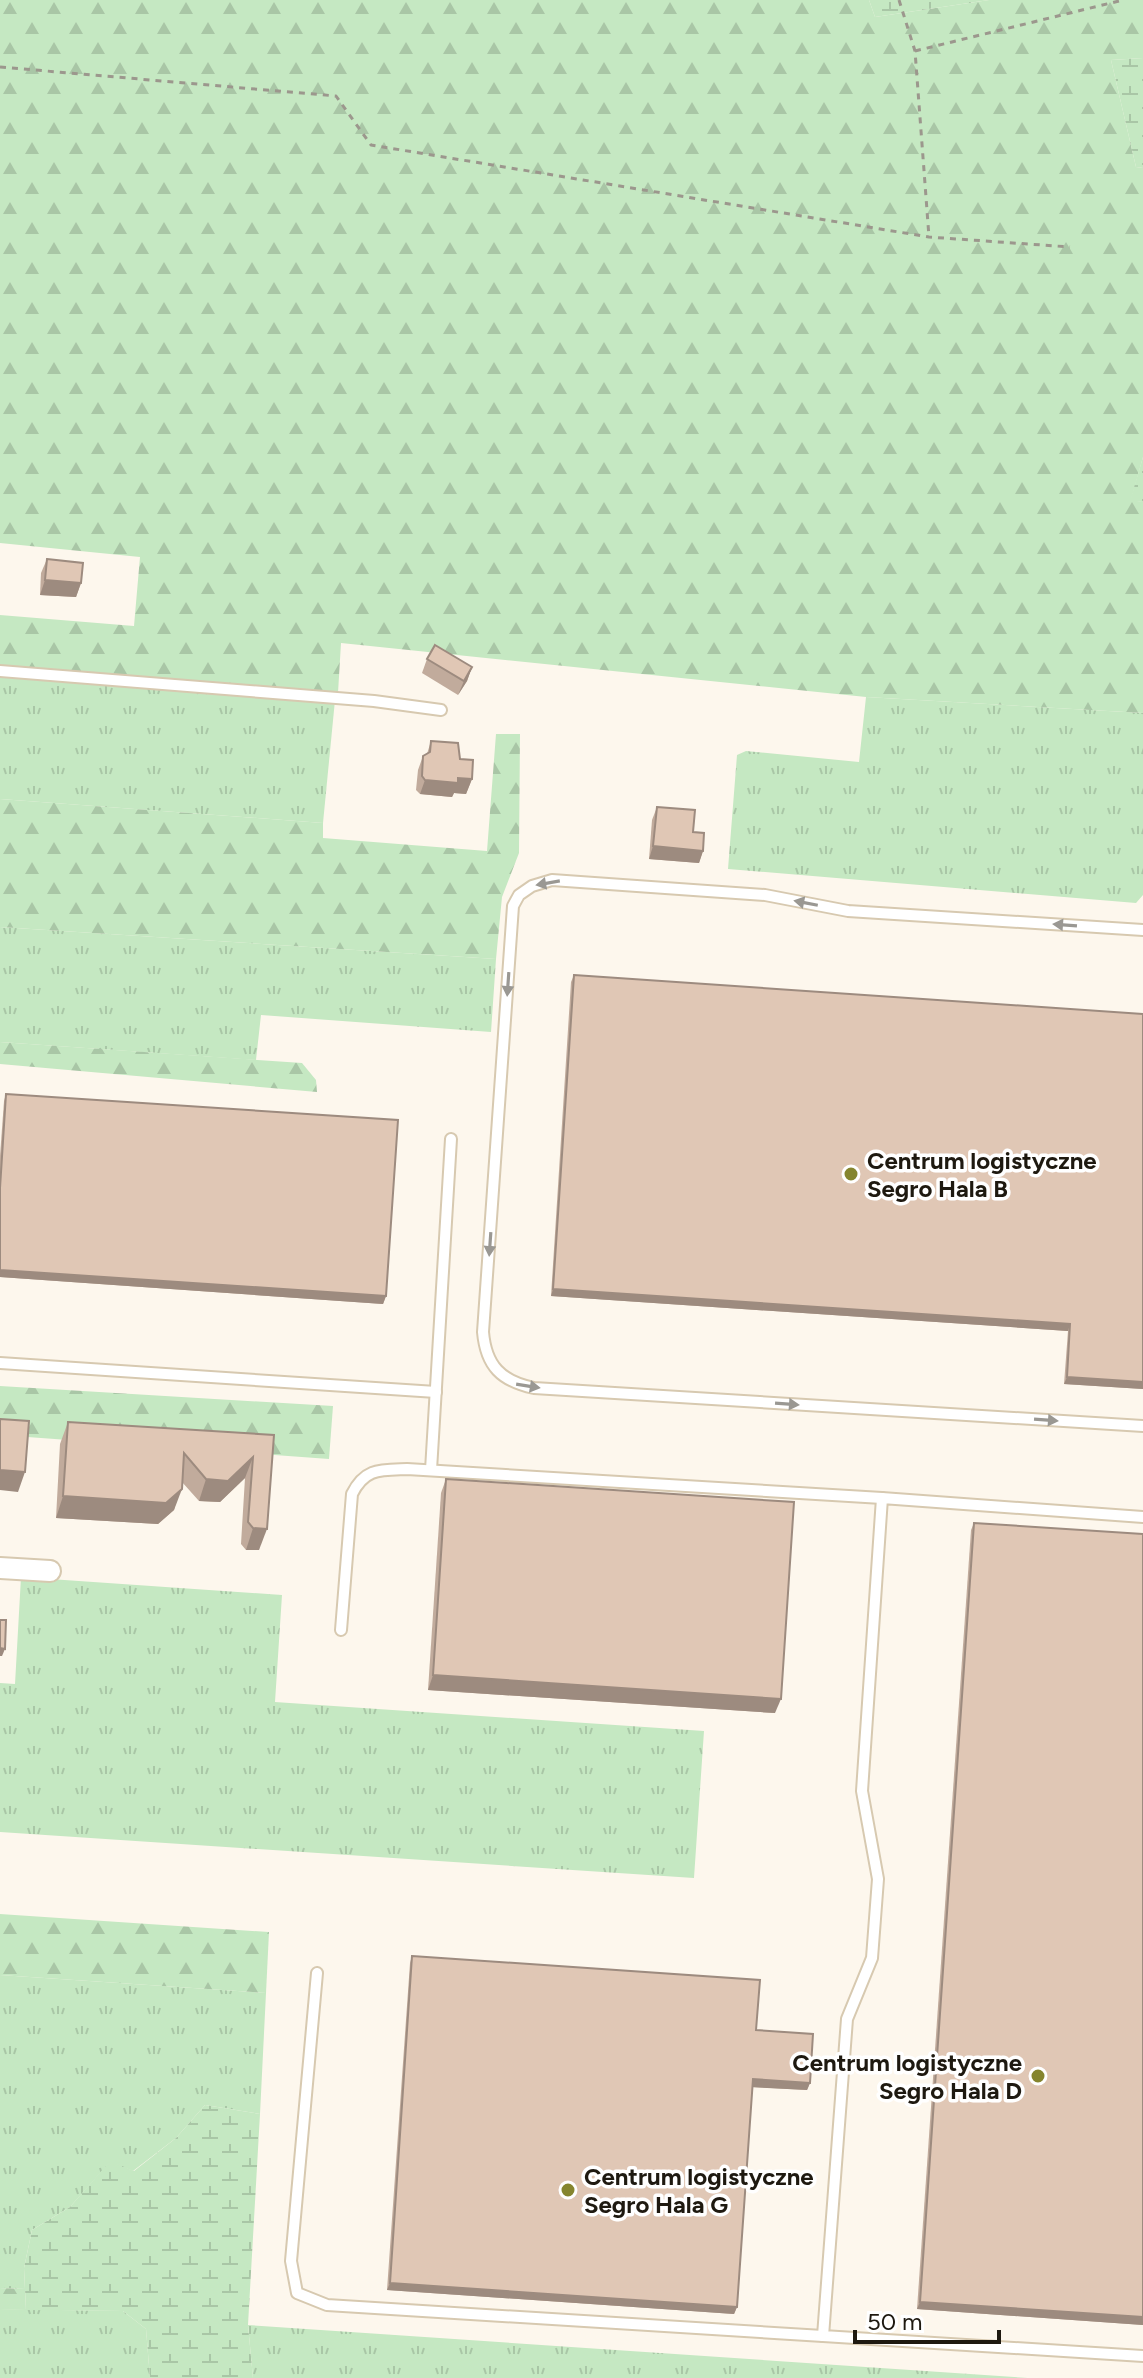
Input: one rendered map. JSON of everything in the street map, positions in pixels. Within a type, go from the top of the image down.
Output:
[{"type":"street","points":[[0,1568],[50,1571]]},
{"type":"lane","points":[[0,671],[359,699],[441,710]]},
{"type":"lane","points":[[1143,930],[848,911],[765,895],[641,885],[552,880],[532,886],[519,895],[513,906],[483,1332],[485,1350],[495,1369],[510,1383],[534,1388],[1143,1426]]},
{"type":"lane","points":[[431,1470],[451,1139]]},
{"type":"lane","points":[[0,1363],[436,1392]]},
{"type":"lane","points":[[341,1630],[350,1503],[356,1485],[373,1470],[431,1470],[1143,1517]]},
{"type":"lane","points":[[823,2336],[847,2019],[872,1958],[878,1879],[862,1791],[882,1498]]},
{"type":"lane","points":[[317,1973],[291,2261],[297,2293],[327,2305],[1143,2356]]},
{"type":"path","points":[[899,0],[915,51],[929,237]]},
{"type":"path","points":[[915,51],[1123,0]]},
{"type":"path","points":[[0,67],[336,96],[371,145],[929,237],[1070,247]]},
{"type":"green space","points":[[0,0],[869,0],[875,17],[989,0],[1143,0],[1143,58],[1111,60],[1136,167],[1143,168],[1143,457],[1131,500],[1143,502],[1143,713],[866,697],[341,643],[338,693],[0,667],[0,615],[134,626],[140,557],[0,543]]},
{"type":"green space","points":[[869,0],[989,0],[875,17]]},
{"type":"green space","points":[[1143,58],[1143,168],[1136,167],[1111,60]]},
{"type":"green space","points":[[1143,457],[1143,502],[1130,501]]},
{"type":"green space","points":[[0,675],[335,700],[323,823],[0,799]]},
{"type":"green space","points":[[866,697],[1143,713],[1143,895],[1136,903],[728,869],[737,755],[746,751],[859,762]]},
{"type":"green space","points":[[496,734],[520,734],[519,853],[502,897],[496,959],[0,927],[0,799],[323,823],[323,838],[487,851]]},
{"type":"green space","points":[[0,927],[496,959],[491,1032],[261,1015],[256,1060],[0,1042]]},
{"type":"green space","points":[[0,1042],[302,1063],[316,1080],[317,1092],[0,1064]]},
{"type":"green space","points":[[0,1386],[333,1406],[329,1459],[0,1435]]},
{"type":"green space","points":[[21,1577],[282,1595],[275,1702],[704,1731],[694,1878],[0,1832],[0,1683],[15,1684]]},
{"type":"green space","points":[[0,1914],[269,1932],[266,1993],[0,1975]]},
{"type":"green space","points":[[0,1975],[266,1993],[260,2114],[205,2105],[176,2138],[133,2171],[110,2162],[70,2207],[32,2230],[24,2268],[25,2289],[0,2288]]},
{"type":"green space","points":[[205,2105],[260,2114],[248,2325],[253,2378],[150,2378],[146,2329],[123,2311],[26,2310],[24,2268],[32,2230],[70,2207],[110,2161],[134,2171],[176,2138]]},
{"type":"green space","points":[[0,2288],[25,2289],[26,2310],[0,2309]]},
{"type":"green space","points":[[0,2309],[123,2311],[146,2329],[150,2378],[0,2378]]},
{"type":"green space","points":[[248,2325],[1028,2378],[253,2378]]},
{"type":"building","points":[[47,559],[83,563],[81,583],[45,580]]},
{"type":"building","points":[[435,645],[472,667],[464,681],[427,659]]},
{"type":"building","points":[[431,741],[458,743],[460,759],[473,760],[472,779],[458,778],[458,783],[425,780],[422,776],[423,756],[430,752]]},
{"type":"building","points":[[657,807],[695,810],[693,832],[704,833],[703,851],[653,846]]},
{"type":"building","name":"Centrum logistyczne Segro Hala B","points":[[574,975],[1143,1014],[1143,1382],[1067,1377],[1070,1324],[553,1289]]},
{"type":"building","points":[[6,1094],[398,1120],[386,1296],[0,1270],[0,1188]]},
{"type":"building","points":[[0,1419],[29,1421],[25,1472],[0,1470]]},
{"type":"building","points":[[68,1422],[274,1435],[267,1529],[253,1528],[248,1522],[253,1457],[228,1481],[206,1479],[184,1453],[182,1489],[166,1503],[63,1496]]},
{"type":"building","points":[[446,1479],[794,1502],[781,1699],[433,1675]]},
{"type":"building","name":"Centrum logistyczne Segro Hala D","points":[[974,1523],[1143,1534],[1143,2317],[920,2302]]},
{"type":"building","points":[[0,1620],[6,1620],[5,1649],[0,1648]]},
{"type":"building","name":"Centrum logistyczne Segro Hala G","points":[[412,1956],[760,1980],[756,2030],[813,2034],[810,2083],[753,2079],[737,2307],[390,2283]]},
{"type":"place","name":"Centrum logistyczne Segro Hala B","points":[[851,1174]]},
{"type":"place","name":"Centrum logistyczne Segro Hala D","points":[[1038,2076]]},
{"type":"place","name":"Centrum logistyczne Segro Hala G","points":[[568,2190]]}]
